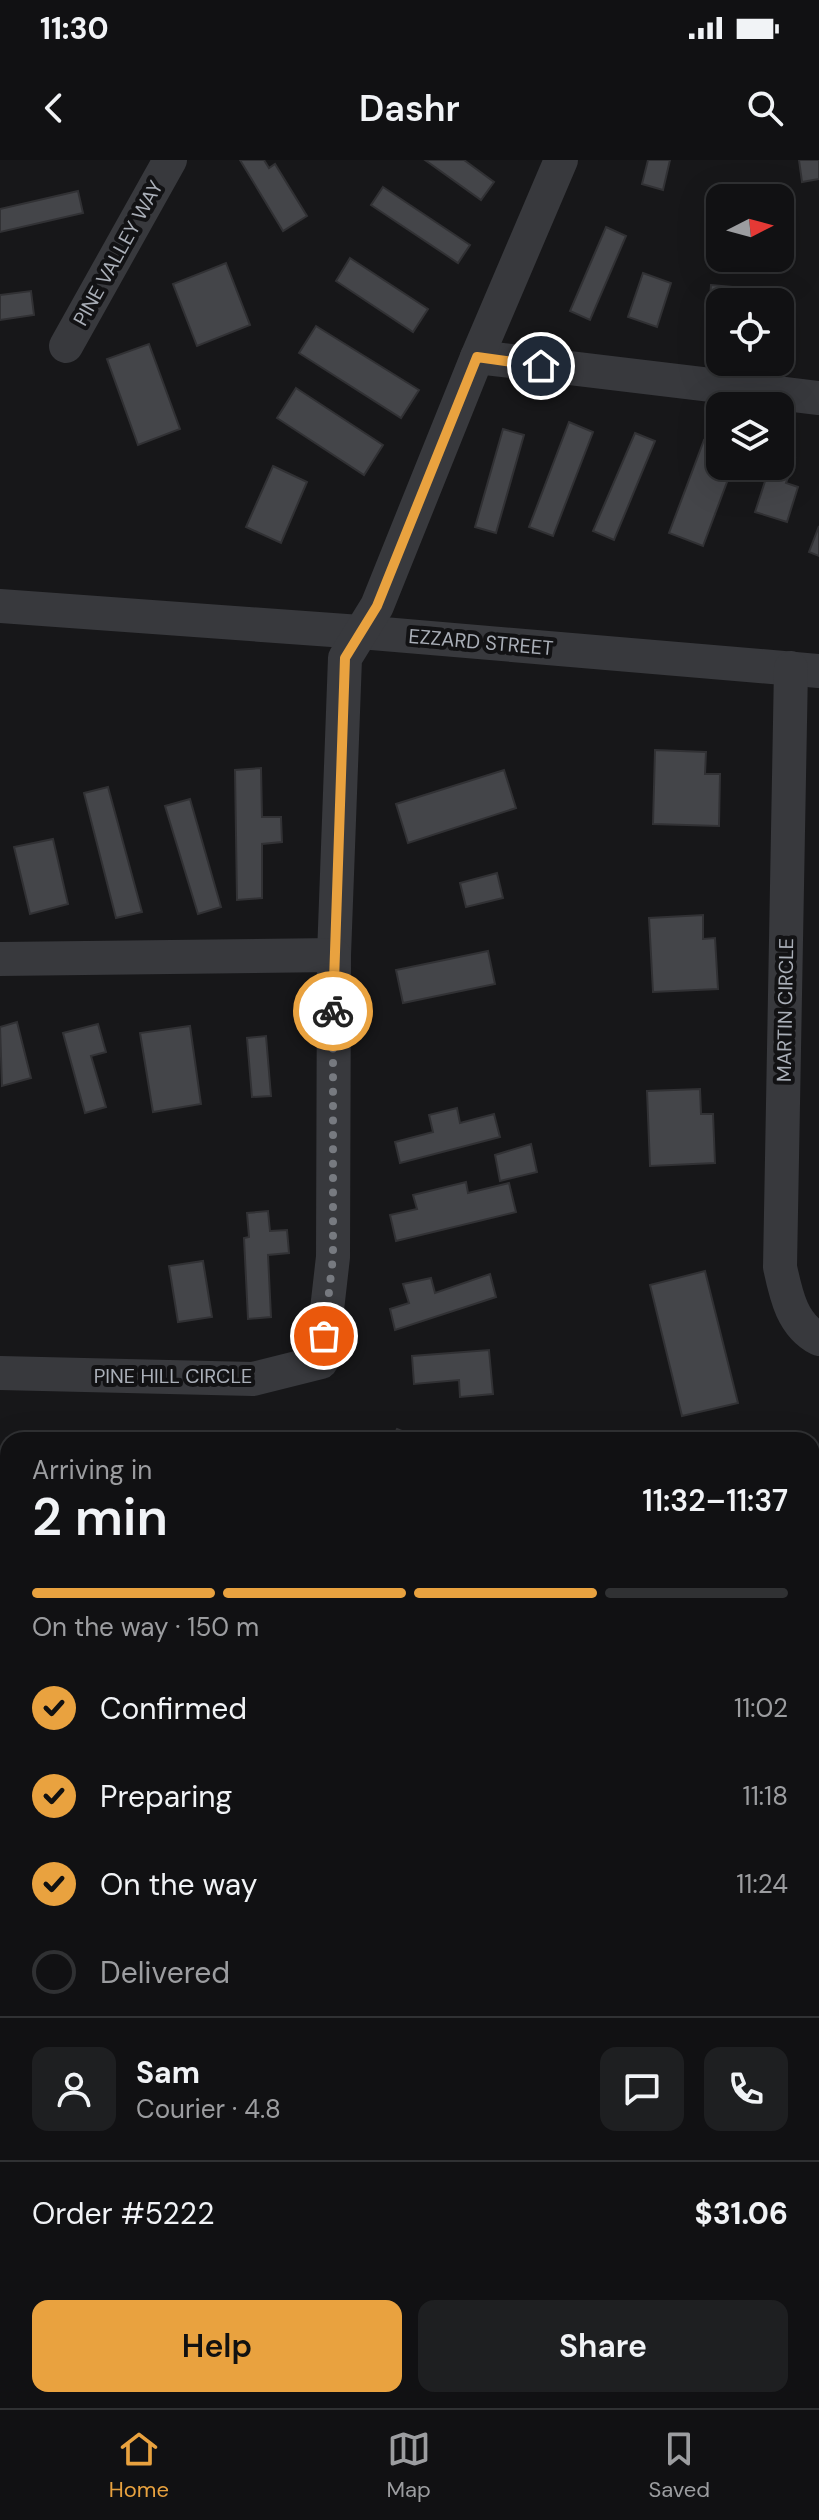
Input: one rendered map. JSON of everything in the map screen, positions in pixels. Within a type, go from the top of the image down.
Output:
[{"type":"street","name":"PINE VALLEY WAY","points":[[66,346],[170,160]]},
{"type":"street","name":"PINE HILL CIRCLE","points":[[0,1373],[253,1379],[321,1362],[333,1257],[334,955],[345,658],[377,606],[477,357],[561,160]]},
{"type":"street","points":[[477,357],[819,398]]},
{"type":"street","name":"EZZARD STREET","points":[[0,606],[360,632],[805,670]]},
{"type":"street","name":"MARTIN CIRCLE","points":[[805,670],[780,1267],[788,1302],[806,1332],[819,1339]]},
{"type":"street","points":[[0,959],[334,955]]},
{"type":"building","points":[[240,160],[264,160],[269,168],[275,164],[307,216],[283,231]]},
{"type":"building","points":[[425,160],[464,160],[494,182],[481,200]]},
{"type":"building","points":[[648,160],[670,160],[663,190],[642,184]]},
{"type":"building","points":[[799,160],[819,160],[819,179],[802,182]]},
{"type":"building","points":[[383,187],[470,245],[458,263],[371,205]]},
{"type":"building","points":[[78,191],[83,213],[0,232],[0,209]]},
{"type":"building","points":[[606,227],[626,236],[590,320],[570,311]]},
{"type":"building","points":[[350,258],[428,309],[413,332],[336,281]]},
{"type":"building","points":[[226,263],[250,325],[197,346],[173,284]]},
{"type":"building","points":[[643,273],[671,283],[657,327],[628,317]]},
{"type":"building","points":[[711,285],[743,288],[711,288]]},
{"type":"building","points":[[31,291],[34,315],[0,320],[0,295]]},
{"type":"building","points":[[316,326],[419,390],[401,418],[299,353]]},
{"type":"building","points":[[149,344],[180,429],[138,445],[107,359]]},
{"type":"building","points":[[296,388],[383,445],[364,475],[277,418]]},
{"type":"building","points":[[569,422],[593,432],[553,536],[529,527]]},
{"type":"building","points":[[503,429],[524,435],[496,533],[475,527]]},
{"type":"building","points":[[635,433],[655,441],[614,540],[593,531]]},
{"type":"building","points":[[706,441],[706,480],[728,480],[703,546],[669,533]]},
{"type":"building","points":[[273,466],[307,482],[281,543],[246,527]]},
{"type":"building","points":[[765,480],[787,480],[786,483],[798,487],[787,522],[755,512]]},
{"type":"building","points":[[819,526],[819,556],[809,552]]},
{"type":"building","points":[[655,750],[706,752],[705,774],[720,774],[719,826],[653,824]]},
{"type":"building","points":[[261,768],[262,817],[281,817],[282,842],[262,844],[262,898],[237,900],[235,770]]},
{"type":"building","points":[[504,770],[516,808],[408,843],[396,804]]},
{"type":"building","points":[[108,787],[142,912],[116,918],[84,793]]},
{"type":"building","points":[[190,799],[221,907],[198,914],[165,806]]},
{"type":"building","points":[[53,839],[68,904],[30,914],[14,847]]},
{"type":"building","points":[[497,873],[503,898],[466,907],[460,883]]},
{"type":"building","points":[[703,915],[703,939],[715,938],[718,989],[653,992],[649,918]]},
{"type":"building","points":[[488,951],[495,984],[403,1003],[396,970]]},
{"type":"building","points":[[17,1022],[31,1078],[2,1086],[0,1027]]},
{"type":"building","points":[[98,1024],[106,1052],[91,1056],[106,1107],[85,1113],[63,1033]]},
{"type":"building","points":[[190,1026],[201,1104],[153,1112],[140,1033]]},
{"type":"building","points":[[266,1036],[271,1096],[252,1097],[247,1038]]},
{"type":"building","points":[[700,1089],[701,1114],[713,1114],[715,1163],[650,1166],[647,1091]]},
{"type":"building","points":[[457,1108],[460,1123],[494,1114],[500,1137],[400,1163],[395,1142],[433,1132],[429,1115]]},
{"type":"building","points":[[531,1144],[537,1172],[500,1181],[495,1155]]},
{"type":"building","points":[[466,1182],[468,1193],[509,1183],[516,1212],[396,1241],[390,1215],[417,1209],[413,1195]]},
{"type":"building","points":[[268,1211],[270,1231],[287,1230],[289,1253],[268,1255],[271,1317],[248,1319],[244,1238],[249,1237],[247,1213]]},
{"type":"building","points":[[203,1261],[212,1317],[178,1322],[169,1266]]},
{"type":"building","points":[[705,1271],[738,1403],[682,1416],[650,1285]]},
{"type":"building","points":[[490,1274],[496,1297],[395,1330],[390,1309],[409,1303],[403,1284],[431,1278],[435,1293]]},
{"type":"building","points":[[489,1350],[493,1394],[460,1397],[459,1380],[414,1384],[412,1356]]},
{"type":"way so far","points":[[324,1336],[333,1257],[333,1011]]},
{"type":"route","points":[[333,1011],[345,658],[377,606],[477,357],[541,366]]}]
